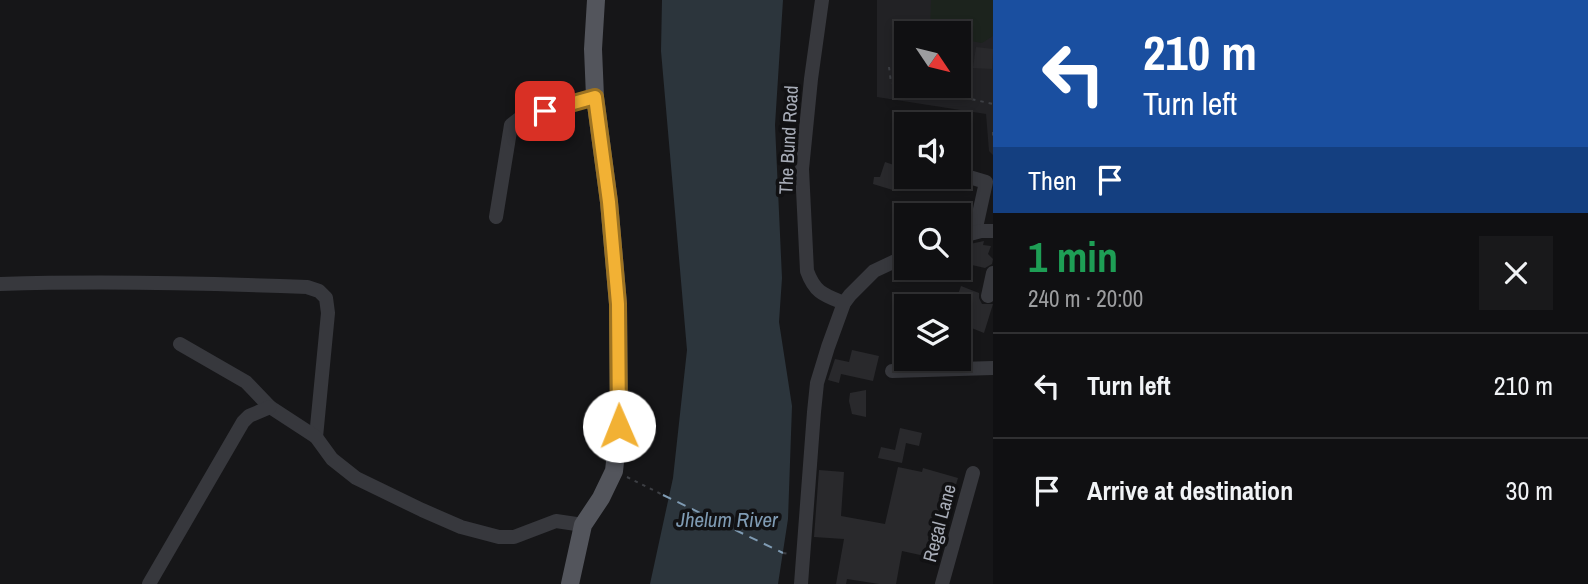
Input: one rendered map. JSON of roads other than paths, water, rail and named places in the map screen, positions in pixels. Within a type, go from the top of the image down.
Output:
[{"type":"main road","points":[[570,584],[583,525],[601,498],[614,471],[619,426],[618,304],[609,202],[595,97],[593,49],[596,0]]},
{"type":"street","name":"The Bund Road","points":[[822,0],[802,169],[807,271],[812,287],[823,295],[844,303]]},
{"type":"street","points":[[496,217],[511,125],[520,118],[595,97]]},
{"type":"street","points":[[971,178],[986,182],[975,232]]},
{"type":"street","points":[[971,233],[993,231]]},
{"type":"street","points":[[801,584],[817,383],[844,303],[874,271],[894,262]]},
{"type":"street","points":[[988,296],[993,273]]},
{"type":"street","points":[[0,284],[86,281],[196,283],[307,287],[319,291],[326,298],[328,313],[316,436]]},
{"type":"street","points":[[180,344],[246,382],[270,407],[316,436],[332,459],[356,478],[376,489],[471,530],[499,537],[514,537],[556,521],[583,525]]},
{"type":"street","points":[[892,371],[993,368]]},
{"type":"street","points":[[149,584],[243,422],[249,416],[270,407]]},
{"type":"street","name":"Regal Lane","points":[[942,584],[973,473]]},
{"type":"water","name":"Jhelum River","points":[[662,0],[783,0],[775,125],[782,278],[779,322],[792,406],[788,519],[778,584],[650,584],[673,478],[687,350],[661,51]]}]
